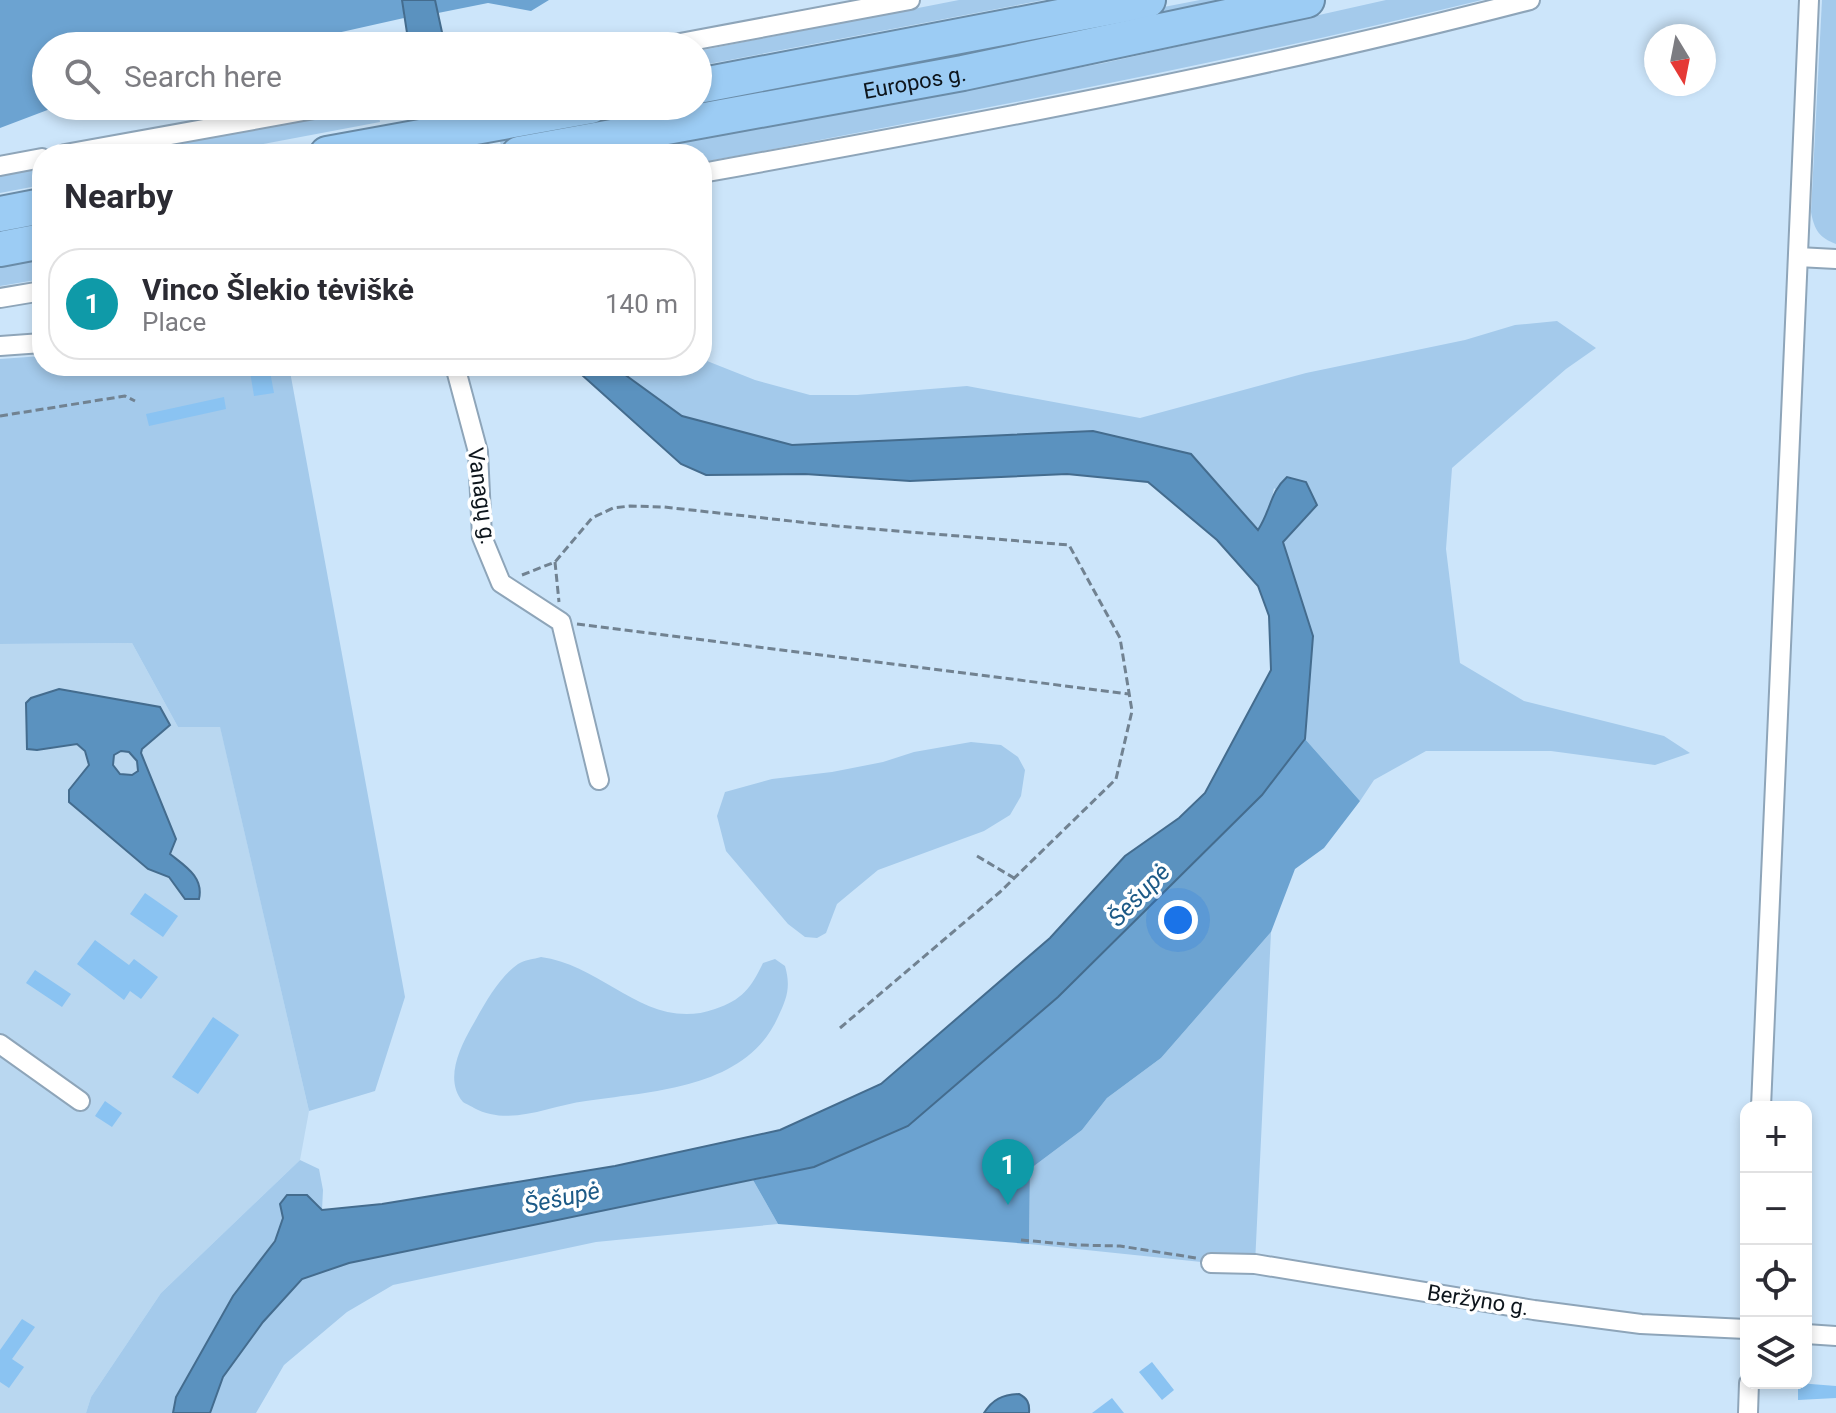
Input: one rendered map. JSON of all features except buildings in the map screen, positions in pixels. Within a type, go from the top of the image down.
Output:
[{"type":"highway","name":"Europos g.","points":[[712,83],[1148,0]]},
{"type":"highway","name":"Europos g.","points":[[712,119],[963,73],[1307,0]]},
{"type":"highway","points":[[384,144],[515,120]]},
{"type":"highway","name":"Europos g.","points":[[574,144],[705,120]]},
{"type":"highway","points":[[0,214],[32,208]]},
{"type":"highway","points":[[0,249],[32,243]]},
{"type":"street","points":[[712,37],[910,0]]},
{"type":"street","points":[[712,171],[1086,101],[1381,37],[1530,0]]},
{"type":"street","points":[[1761,1101],[1809,0]]},
{"type":"street","points":[[120,144],[253,120]]},
{"type":"street","points":[[0,166],[32,160]]},
{"type":"street","points":[[1798,257],[1836,259]]},
{"type":"street","points":[[0,298],[32,293]]},
{"type":"street","points":[[0,346],[32,344]]},
{"type":"street","name":"Vanagų g.","points":[[458,376],[478,452],[482,537],[501,583]]},
{"type":"street","points":[[501,583],[561,622],[599,780]]},
{"type":"street","points":[[0,1044],[80,1101]]},
{"type":"street","name":"Beržyno g.","points":[[1211,1263],[1255,1264],[1641,1324],[1740,1329]]},
{"type":"street","points":[[1812,1334],[1836,1336]]},
{"type":"street","points":[[1748,1413],[1749,1389]]},
{"type":"path","points":[[0,416],[125,396],[135,401]]},
{"type":"path","points":[[501,583],[555,562],[592,518],[613,508],[630,506],[1069,545],[1120,638],[1132,711],[1116,779],[1014,878],[840,1028]]},
{"type":"path","points":[[555,562],[561,622],[1129,694]]},
{"type":"path","points":[[977,856],[1014,878]]},
{"type":"path","points":[[1021,1240],[1120,1246],[1211,1263]]},
{"type":"shaded area","points":[[0,0],[402,0],[404,18],[342,32],[32,32],[32,116],[0,128]]},
{"type":"shaded area","points":[[435,0],[549,0],[531,11],[488,3],[438,13]]},
{"type":"shaded area","points":[[959,0],[1044,0],[712,63],[712,48]]},
{"type":"shaded area","points":[[1200,0],[1251,0],[712,106],[712,94]]},
{"type":"shaded area","points":[[1386,0],[1482,0],[1208,63],[712,160],[712,144],[671,144],[1104,63]]},
{"type":"shaded area","points":[[1822,0],[1836,0],[1836,244],[1818,232],[1811,212]]},
{"type":"shaded area","points":[[305,120],[380,122],[264,144],[172,144]]},
{"type":"shaded area","points":[[577,120],[637,120],[506,144],[501,144],[498,135]]},
{"type":"shaded area","points":[[32,170],[32,187],[0,193],[0,175]]},
{"type":"shaded area","points":[[32,261],[32,281],[0,286],[0,266]]},
{"type":"shaded area","points":[[1557,321],[1596,348],[1566,369],[1452,468],[1446,549],[1460,663],[1524,701],[1664,736],[1690,753],[1655,765],[1551,751],[1426,751],[1374,780],[1360,801],[1305,739],[1313,636],[1282,542],[1305,519],[1274,488],[1269,512],[1259,530],[1093,431],[792,445],[682,416],[627,376],[712,376],[712,363],[755,380],[810,395],[857,395],[967,386],[1140,418],[1306,373],[1465,340],[1515,325]]},
{"type":"shaded area","points":[[32,357],[32,376],[291,376],[405,997],[375,1091],[309,1111],[220,727],[178,727],[132,643],[0,644],[0,359]]},
{"type":"shaded area","points":[[132,643],[178,727],[220,726],[309,1111],[300,1160],[161,1293],[91,1397],[86,1413],[0,1413],[0,644]]},
{"type":"shaded area","points":[[1305,739],[1360,801],[1324,848],[1295,869],[1271,932],[1161,1058],[1107,1098],[1082,1130],[1030,1169],[1029,1244],[778,1224],[753,1180],[814,1167],[1058,997],[1261,795]]},
{"type":"shaded area","points":[[971,742],[1001,745],[1018,757],[1025,770],[1021,796],[1010,815],[984,831],[878,870],[837,904],[826,933],[817,938],[805,937],[788,924],[726,851],[717,816],[725,792],[772,779],[832,772]]},
{"type":"shaded area","points":[[1271,932],[1255,1264],[1211,1263],[1029,1244],[1030,1169],[1082,1130],[1107,1098],[1161,1058]]},
{"type":"shaded area","points":[[541,957],[585,972],[626,995],[668,1012],[691,1014],[732,1002],[745,992],[763,963],[775,959],[785,966],[787,992],[778,1017],[763,1041],[744,1059],[721,1073],[667,1089],[529,1114],[501,1116],[474,1108],[464,1103],[457,1093],[454,1074],[459,1054],[481,1011],[504,977],[520,963]]},
{"type":"shaded area","points":[[300,1160],[319,1169],[323,1190],[322,1210],[283,1218],[276,1238],[233,1296],[176,1397],[173,1413],[86,1413],[91,1397],[161,1293]]},
{"type":"shaded area","points":[[753,1180],[778,1224],[596,1242],[393,1285],[347,1312],[284,1365],[256,1413],[210,1413],[223,1377],[263,1322],[302,1279],[349,1263]]},
{"type":"water","points":[[402,0],[435,0],[442,32],[407,32]]},
{"type":"water","points":[[423,120],[460,120],[465,144],[427,144]]},
{"type":"water","name":"Šešupė","points":[[583,376],[627,376],[682,416],[792,445],[1093,431],[1191,454],[1258,530],[1277,489],[1287,477],[1306,482],[1317,505],[1283,542],[1313,636],[1305,739],[1262,795],[1058,997],[908,1126],[814,1167],[349,1263],[302,1279],[263,1322],[223,1377],[210,1413],[173,1413],[176,1397],[233,1296],[275,1241],[283,1218],[280,1204],[287,1195],[307,1195],[322,1210],[382,1204],[615,1166],[780,1130],[881,1084],[1050,938],[1125,856],[1179,818],[1205,793],[1271,670],[1269,616],[1258,586],[1217,540],[1148,482],[1067,474],[910,481],[805,474],[706,475],[681,464]]},
{"type":"water","points":[[59,689],[160,707],[170,725],[141,753],[176,839],[170,854],[196,878],[199,899],[185,899],[169,877],[148,869],[69,802],[69,790],[89,765],[85,751],[77,744],[27,749],[26,703],[31,698]],"holes":[[[121,751],[129,752],[137,761],[138,771],[132,775],[120,774],[113,765],[114,755]]]},
{"type":"water","points":[[1019,1394],[1027,1401],[1029,1413],[984,1413],[998,1399]]},
{"type":"place","name":"Vinco Šlekio tėviškė","points":[[1008,1205]]}]
